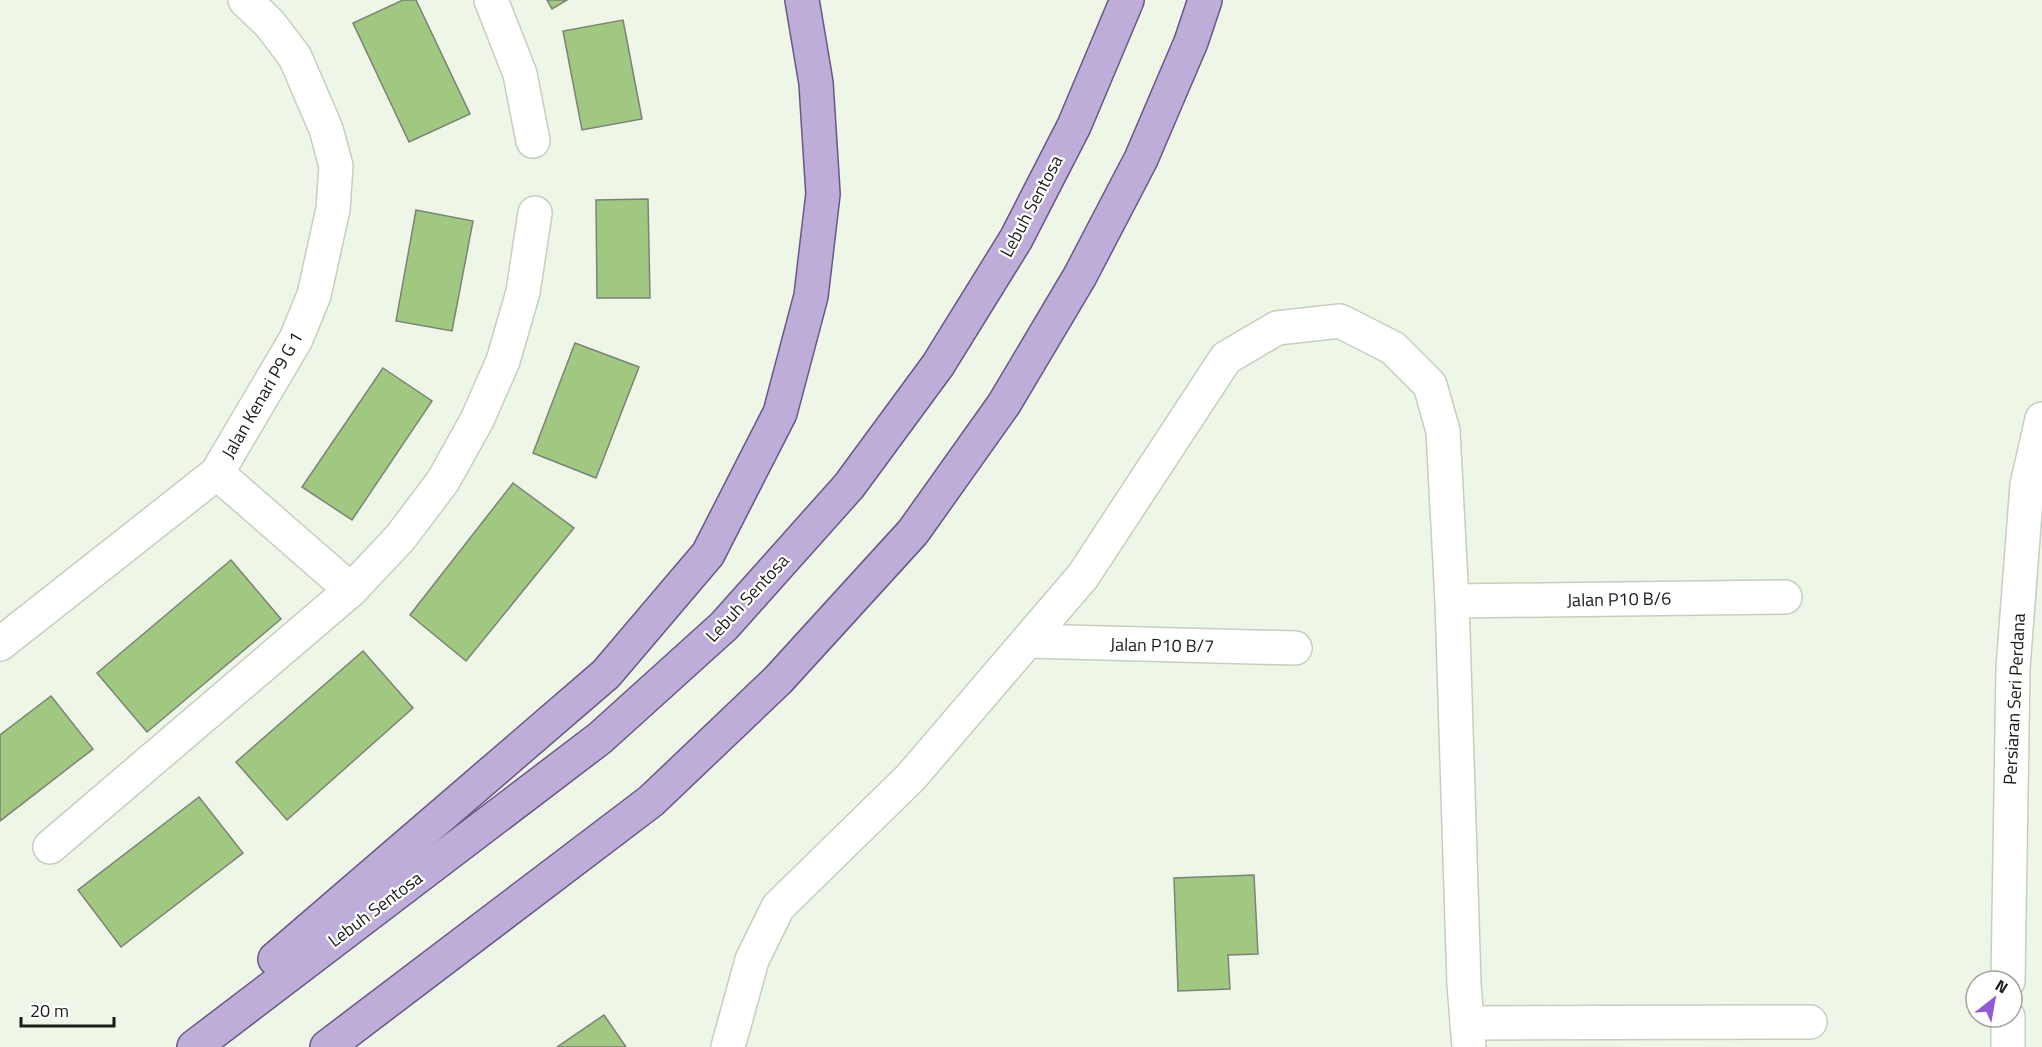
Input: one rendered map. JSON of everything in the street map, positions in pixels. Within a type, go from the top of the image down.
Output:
[{"type":"main road","points":[[174,1047],[606,674],[708,554],[780,413],[811,296],[823,194],[816,83],[802,0]]},
{"type":"main road","name":"Lebuh Sentosa","points":[[194,1047],[600,738],[724,626],[841,495],[938,365],[1016,238],[1074,126],[1127,0]]},
{"type":"main road","points":[[327,1047],[651,801],[778,680],[913,532],[1004,404],[1080,276],[1141,159],[1191,42],[1205,0]]},
{"type":"street","name":"Jalan Kenari P9 G 1","points":[[0,645],[217,473],[296,339],[314,295],[333,209],[336,166],[327,129],[311,91],[289,49],[270,24],[244,0]]},
{"type":"street","points":[[490,0],[520,74],[533,141]]},
{"type":"street","points":[[50,847],[351,590],[400,538],[443,481],[477,420],[503,361],[523,292],[535,213]]},
{"type":"street","points":[[728,1047],[752,960],[778,907],[911,777],[1083,576],[1226,358],[1277,328],[1340,321],[1393,348],[1430,385],[1443,430],[1452,601],[1464,984],[1468,1035],[1810,1022]]},
{"type":"street","name":"Persiaran Seri Perdana","points":[[2008,969],[2013,668],[2033,521],[2027,485],[2042,418]]},
{"type":"street","points":[[217,473],[351,590]]},
{"type":"street","name":"Jalan P10 B/6","points":[[1452,601],[1785,597]]},
{"type":"street","name":"Jalan P10 B/7","points":[[1028,641],[1295,648]]},
{"type":"street","points":[[2008,1029],[2008,1047]]},
{"type":"building","points":[[403,0],[416,0],[470,114],[409,142],[353,23]]},
{"type":"building","points":[[547,0],[567,0],[552,9]]},
{"type":"building","points":[[623,20],[642,119],[582,130],[563,31]]},
{"type":"building","points":[[648,199],[650,298],[597,298],[596,200]]},
{"type":"building","points":[[416,210],[473,221],[452,331],[396,321]]},
{"type":"building","points":[[575,343],[639,367],[596,478],[533,453]]},
{"type":"building","points":[[383,368],[432,401],[352,520],[302,487]]},
{"type":"building","points":[[513,483],[574,528],[466,661],[410,615]]},
{"type":"building","points":[[231,560],[281,619],[147,732],[97,673]]},
{"type":"building","points":[[363,651],[413,708],[287,820],[236,762]]},
{"type":"building","points":[[51,696],[93,749],[0,821],[0,735]]},
{"type":"building","points":[[199,797],[243,853],[121,947],[78,890]]},
{"type":"building","points":[[1254,875],[1258,954],[1228,955],[1230,989],[1178,991],[1174,878]]},
{"type":"building","points":[[604,1015],[626,1047],[557,1047]]}]
